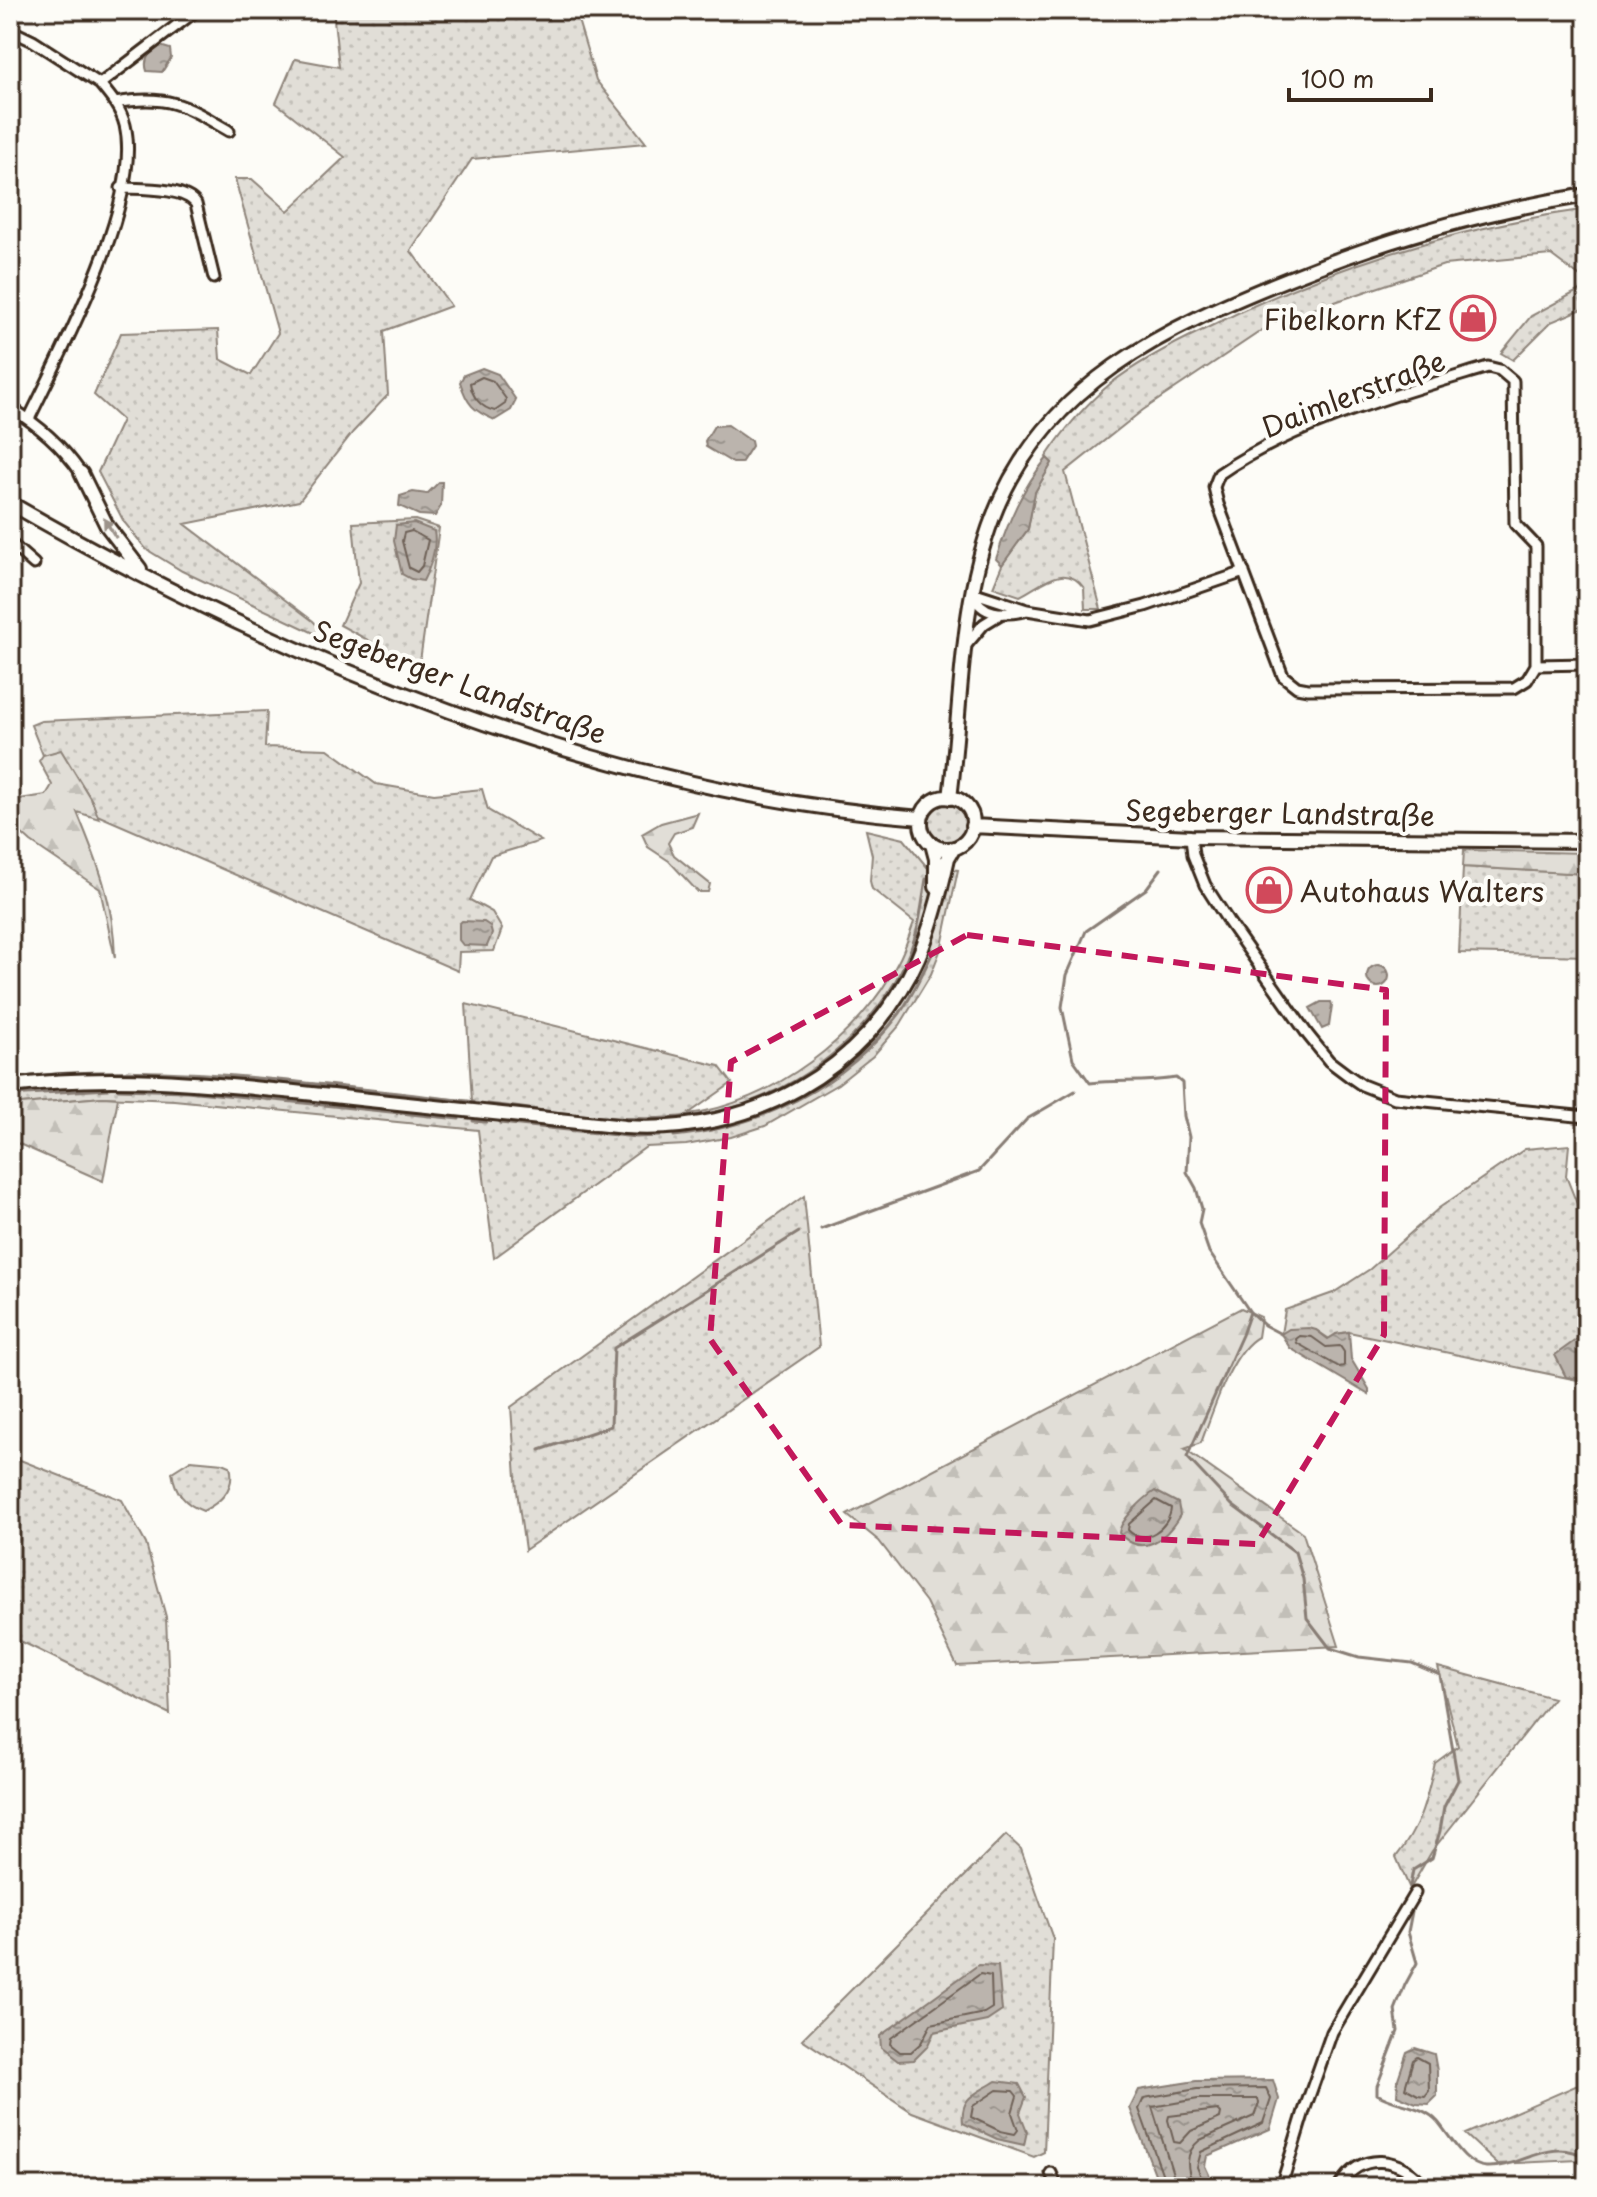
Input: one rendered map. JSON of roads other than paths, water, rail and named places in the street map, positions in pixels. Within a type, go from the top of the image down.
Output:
[{"type":"main road","points":[[950,798],[972,592],[981,550],[992,518],[1011,480],[1055,417],[1079,393],[1104,371],[1207,311],[1354,252],[1470,217],[1587,195]]},
{"type":"main road","points":[[81,473],[107,526],[129,558],[147,577]]},
{"type":"main road","name":"Segeberger Landstraße","points":[[13,506],[208,608],[383,685],[581,754],[765,797],[877,815],[921,818]]},
{"type":"main road","points":[[10,1086],[82,1080],[156,1080],[625,1127],[672,1128],[715,1122],[743,1115],[788,1096],[828,1070],[866,1036],[897,997],[918,958],[949,856],[954,848],[967,840],[972,826],[968,808],[959,800],[950,798],[933,801],[921,818],[923,833],[932,844],[936,859],[936,898]]},
{"type":"main road","name":"Segeberger Landstraße","points":[[972,826],[1191,837],[1587,841]]},
{"type":"main road","points":[[932,844],[954,848]]},
{"type":"street","points":[[10,19],[13,10]]},
{"type":"street","points":[[100,84],[197,10]]},
{"type":"street","points":[[10,30],[33,41],[100,84],[115,103],[125,126],[125,168],[110,242],[29,419]]},
{"type":"street","points":[[115,103],[154,99],[176,103],[229,131]]},
{"type":"street","points":[[121,188],[181,193],[193,198],[214,278]]},
{"type":"street","name":"Daimlerstraße","points":[[1488,367],[1500,370],[1513,381],[1515,524],[1536,546],[1536,665],[1527,680],[1514,688],[1297,687],[1283,676],[1244,572],[1214,487],[1219,474],[1318,424],[1395,395],[1488,367]]},
{"type":"street","points":[[10,407],[61,445],[81,473]]},
{"type":"street","points":[[10,543],[34,564]]},
{"type":"street","points":[[972,592],[1027,610],[1090,620],[1109,617],[1244,572]]},
{"type":"street","points":[[972,592],[983,609],[1002,613],[1027,610]]},
{"type":"street","points":[[966,645],[984,624],[1002,613]]},
{"type":"street","points":[[1536,665],[1587,664]]},
{"type":"street","points":[[1191,837],[1193,855],[1205,885],[1228,921],[1315,1044],[1329,1061],[1349,1076],[1362,1085],[1395,1098],[1587,1117]]},
{"type":"street","points":[[1281,2187],[1332,2032],[1415,1893]]},
{"type":"street","points":[[1339,2187],[1352,2169],[1375,2160],[1403,2167],[1425,2187]]},
{"type":"street","points":[[1051,2173],[1057,2187]]},
{"type":"water","points":[[160,46],[170,49],[171,58],[162,72],[147,71],[148,56]]},
{"type":"water","points":[[482,368],[498,374],[516,400],[511,410],[495,420],[472,406],[460,382],[464,375]]},
{"type":"water","points":[[728,425],[751,441],[752,446],[741,463],[733,463],[706,447],[705,441],[714,426]]},
{"type":"water","points":[[1047,458],[1052,463],[1035,492],[1028,529],[1002,565],[996,559],[1011,519],[1030,481]]},
{"type":"water","points":[[442,482],[441,506],[435,516],[419,515],[399,506],[400,496],[413,492],[427,494]]},
{"type":"water","points":[[414,523],[434,531],[433,556],[423,581],[402,574],[394,541],[396,525]]},
{"type":"water","points":[[462,921],[484,922],[490,926],[492,934],[487,946],[463,945],[459,940],[459,924]]},
{"type":"water","points":[[1378,965],[1386,968],[1389,976],[1386,984],[1378,987],[1370,984],[1367,976],[1370,968]]},
{"type":"water","points":[[1321,1002],[1331,1002],[1332,1005],[1329,1026],[1322,1029],[1310,1008]]},
{"type":"water","points":[[1309,1328],[1328,1339],[1349,1332],[1351,1359],[1369,1389],[1369,1395],[1290,1348],[1281,1334],[1289,1329]]},
{"type":"water","points":[[1587,1332],[1587,1379],[1566,1377],[1555,1355]]},
{"type":"water","points":[[1155,1491],[1178,1503],[1180,1515],[1161,1538],[1153,1543],[1136,1545],[1119,1533],[1120,1528],[1133,1510]]},
{"type":"water","points":[[978,1965],[998,1966],[1002,2011],[987,2021],[934,2032],[927,2047],[914,2060],[898,2061],[881,2048],[880,2036]]},
{"type":"water","points":[[1415,2048],[1434,2054],[1437,2096],[1429,2104],[1416,2103],[1397,2095],[1398,2079],[1407,2052]]},
{"type":"water","points":[[1273,2080],[1279,2099],[1270,2129],[1207,2156],[1205,2166],[1215,2187],[1160,2187],[1130,2108],[1139,2090],[1196,2081]]},
{"type":"water","points":[[996,2081],[1019,2084],[1026,2097],[1020,2113],[1027,2131],[1024,2145],[997,2139],[963,2123],[967,2101]]},
{"type":"waterway","points":[[1161,869],[1146,889],[1086,931],[1067,975],[1062,1007],[1073,1059],[1090,1083],[1176,1078],[1182,1083],[1189,1137],[1187,1172],[1202,1209],[1199,1223],[1209,1252],[1250,1312],[1264,1325],[1281,1334]]},
{"type":"waterway","points":[[753,1101],[780,1089],[831,1056],[874,1013],[891,989],[916,934],[926,879]]},
{"type":"waterway","points":[[674,1136],[707,1131],[770,1112],[828,1081],[854,1062],[900,1013],[932,954]]},
{"type":"waterway","points":[[127,1071],[275,1080],[474,1102]]},
{"type":"waterway","points":[[10,1095],[108,1089]]},
{"type":"waterway","points":[[118,1089],[187,1091],[459,1119]]},
{"type":"waterway","points":[[821,1229],[979,1171],[1027,1119],[1075,1091]]},
{"type":"waterway","points":[[488,1104],[646,1119],[678,1118],[739,1106]]},
{"type":"waterway","points":[[473,1121],[486,1122]]},
{"type":"waterway","points":[[500,1123],[636,1137],[660,1136]]},
{"type":"waterway","points":[[540,1450],[611,1426],[614,1348],[799,1232]]},
{"type":"waterway","points":[[1250,1312],[1187,1457],[1232,1505],[1295,1552],[1303,1579],[1307,1618],[1330,1648],[1359,1657],[1412,1663],[1440,1675],[1458,1780],[1444,1807],[1432,1858],[1413,1870],[1410,1886]]},
{"type":"waterway","points":[[1414,1901],[1408,1932],[1417,1963],[1395,2010],[1398,2031],[1377,2086],[1377,2094],[1432,2116],[1465,2156],[1478,2165],[1499,2166],[1561,2150],[1587,2158]]},
{"type":"place","name":"Fibelkorn KfZ","points":[[1473,318]]},
{"type":"place","name":"Autohaus Walters","points":[[1269,890]]}]
